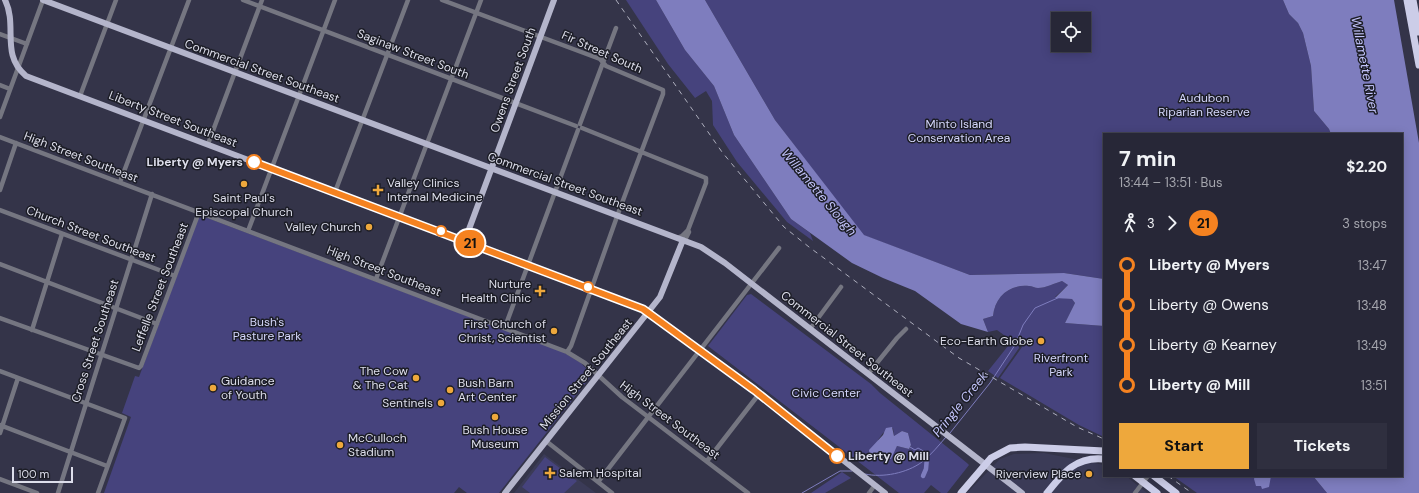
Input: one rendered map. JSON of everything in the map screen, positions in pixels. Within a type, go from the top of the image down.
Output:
[{"type":"highway","points":[[1407,0],[1419,65]]},
{"type":"highway","points":[[1413,0],[1419,32]]},
{"type":"highway","points":[[961,493],[990,458],[1010,448],[1025,447],[1103,451]]},
{"type":"highway","points":[[1047,493],[1072,465],[1089,459],[1103,459]]},
{"type":"highway","points":[[1136,477],[1157,493]]},
{"type":"highway","points":[[1155,477],[1176,493]]},
{"type":"main road","points":[[5,0],[8,12],[8,37],[11,58],[18,68]]},
{"type":"main road","name":"Commercial Street Southeast","points":[[43,0],[427,145],[618,215],[680,239],[711,253],[1022,493]]},
{"type":"main road","name":"Owens Street South","points":[[465,240],[554,0]]},
{"type":"main road","name":"Liberty Street Southeast","points":[[18,68],[26,76],[592,288],[649,312],[759,394],[880,489]]},
{"type":"main road","name":"Mission Street Southeast","points":[[505,493],[662,294],[680,239]]},
{"type":"main road","points":[[976,458],[990,458]]},
{"type":"street","points":[[0,117],[43,0]]},
{"type":"street","points":[[80,96],[116,0]]},
{"type":"street","points":[[120,182],[189,0]]},
{"type":"street","name":"Saginaw Street South","points":[[243,0],[579,127],[706,179],[686,238],[680,239]]},
{"type":"street","points":[[208,144],[262,0]]},
{"type":"street","points":[[248,231],[335,0]]},
{"type":"street","points":[[335,192],[408,0]]},
{"type":"street","name":"Fir Street South","points":[[442,0],[600,59],[606,66],[663,90],[663,94],[641,152]]},
{"type":"street","points":[[376,279],[481,0]]},
{"type":"street","points":[[505,327],[616,28]]},
{"type":"street","points":[[0,34],[27,44]]},
{"type":"street","points":[[0,85],[10,89]]},
{"type":"street","name":"High Street Southeast","points":[[0,137],[505,327],[567,352],[582,360],[598,376],[748,493]]},
{"type":"street","points":[[0,190],[16,143]]},
{"type":"street","points":[[567,352],[571,346],[641,152]]},
{"type":"street","name":"Cross Street Southeast","points":[[58,493],[152,194]]},
{"type":"street","name":"Church Street Southeast","points":[[0,210],[175,276]]},
{"type":"street","name":"Leffelle Street Southeast","points":[[101,356],[139,368],[141,366],[199,212]]},
{"type":"street","points":[[32,330],[62,234]]},
{"type":"street","points":[[598,482],[778,248]]},
{"type":"street","points":[[0,264],[157,324]]},
{"type":"street","points":[[810,329],[841,287]]},
{"type":"street","points":[[0,318],[101,356]]},
{"type":"street","points":[[868,374],[906,329]]},
{"type":"street","points":[[0,371],[125,418],[98,493]]},
{"type":"street","points":[[0,433],[1,426],[18,378]]},
{"type":"street","points":[[707,461],[759,394]]},
{"type":"street","points":[[1,426],[107,466]]},
{"type":"street","points":[[546,441],[612,493]]},
{"type":"street","points":[[1135,493],[1147,477]]},
{"type":"street","points":[[0,479],[38,493]]},
{"type":"street","points":[[870,493],[880,489]]},
{"type":"shaded area","points":[[1044,453],[1103,465],[1103,477],[1127,477],[1147,493],[967,493],[1000,459],[1014,454]]},
{"type":"shaded area","name":"Salem Hospital","points":[[544,454],[596,493],[514,493]]},
{"type":"green space","points":[[626,0],[656,0],[685,50],[714,86],[734,135],[791,219],[810,233],[813,241],[787,222],[737,162],[713,125],[712,101],[706,91],[695,98],[668,64]]},
{"type":"green space","name":"Minto Island Conservation Area","points":[[705,0],[1283,0],[1289,14],[1298,23],[1303,33],[1311,66],[1314,111],[1331,133],[1103,133],[1103,279],[1064,273],[970,275],[863,235],[775,120]]},
{"type":"green space","name":"Bush's Pasture Park","points":[[202,216],[563,352],[581,363],[592,375],[499,493],[467,493],[459,487],[454,493],[104,493],[131,417],[122,413],[135,376],[139,377],[198,219]]},
{"type":"green space","name":"Riverfront Park","points":[[1062,281],[1068,285],[1055,297],[1072,299],[1075,303],[1065,323],[1103,326],[1103,437],[1079,425],[1000,378],[1022,347],[1018,344],[1019,348],[998,378],[988,371],[1012,341],[997,330],[988,332],[983,319],[993,316],[994,309],[1000,298],[1009,290],[1022,286],[1041,288]]},
{"type":"green space","name":"Civic Center","points":[[751,294],[871,384],[880,393],[967,463],[969,465],[947,493],[941,493],[931,485],[924,493],[899,493],[708,346],[747,295]],"holes":[[[893,428],[894,436],[902,431],[908,433],[911,446],[909,449],[897,446],[892,455],[888,457],[878,440],[883,433]]]},
{"type":"green space","name":"Salem Hospital","points":[[545,457],[577,481],[564,493],[530,493],[522,487]]},
{"type":"green space","points":[[842,472],[851,478],[825,493],[811,493]]},
{"type":"green space","points":[[1174,477],[1314,477],[1327,493],[1197,493]]},
{"type":"water","name":"Willamette Slough","points":[[656,0],[705,0],[775,120],[864,235],[970,275],[1064,273],[1103,279],[1103,326],[1065,323],[1075,303],[1072,299],[1055,298],[1068,285],[1062,281],[1041,288],[1030,286],[1015,287],[1004,293],[994,309],[993,316],[983,319],[988,332],[961,324],[915,291],[852,263],[791,219],[734,135],[714,86],[685,50]]},
{"type":"water","name":"Willamette River","points":[[1283,0],[1394,0],[1419,143],[1419,493],[1327,493],[1314,477],[1403,477],[1403,133],[1331,133],[1314,111],[1311,66],[1303,33],[1298,23],[1289,14]]},
{"type":"water","points":[[892,427],[894,436],[902,431],[908,433],[911,445],[909,449],[897,446],[891,459],[870,457],[869,450],[883,435],[886,428]]},
{"type":"water","points":[[1255,477],[1271,477],[1269,487],[1262,489],[1261,486],[1256,486]]},
{"type":"waterway","name":"Pringle Creek","points":[[950,433],[990,383],[1015,345],[1023,325],[1035,308],[1060,297]]},
{"type":"waterway","name":"Pringle Creek","points":[[865,474],[895,474],[916,466],[935,450],[946,437]]},
{"type":"waterway","points":[[910,447],[915,450],[918,448],[929,454]]},
{"type":"waterway","points":[[923,476],[926,469],[927,457]]},
{"type":"waterway","name":"Pringle Creek","points":[[802,493],[840,471],[852,471]]},
{"type":"railway","points":[[616,0],[722,152],[784,227],[959,358],[1077,427],[1103,439]]},
{"type":"railway","points":[[1169,477],[1192,493]]},
{"type":"bus line","name":"21","points":[[254,162],[386,210],[643,309],[754,390],[837,456]]},
{"type":"place","name":"Liberty @ Myers","points":[[254,162]]},
{"type":"place","name":"Saint Paul's Episcopal Church","points":[[244,184]]},
{"type":"place","name":"Valley Clinics Internal Medicine","points":[[378,190]]},
{"type":"place","name":"Valley Church","points":[[369,227]]},
{"type":"place","name":"Nurture Health Clinic","points":[[540,291]]},
{"type":"place","name":"First Church of Christ, Scientist","points":[[554,331]]},
{"type":"place","name":"Eco-Earth Globe","points":[[1041,341]]},
{"type":"place","name":"The Cow & The Cat","points":[[416,378]]},
{"type":"place","name":"Guidance of Youth","points":[[213,388]]},
{"type":"place","name":"Bush Barn Art Center","points":[[450,390]]},
{"type":"place","name":"Sentinels","points":[[441,403]]},
{"type":"place","name":"Bush House Museum","points":[[495,417]]},
{"type":"place","name":"McCulloch Stadium","points":[[340,445]]},
{"type":"place","name":"Liberty @ Mill","points":[[837,456]]},
{"type":"place","name":"Salem Hospital","points":[[550,473]]},
{"type":"place","name":"Riverview Place","points":[[1089,474]]},
{"type":"park label","name":"Audubon Riparian Reserve","points":[[1204,105]]}]
